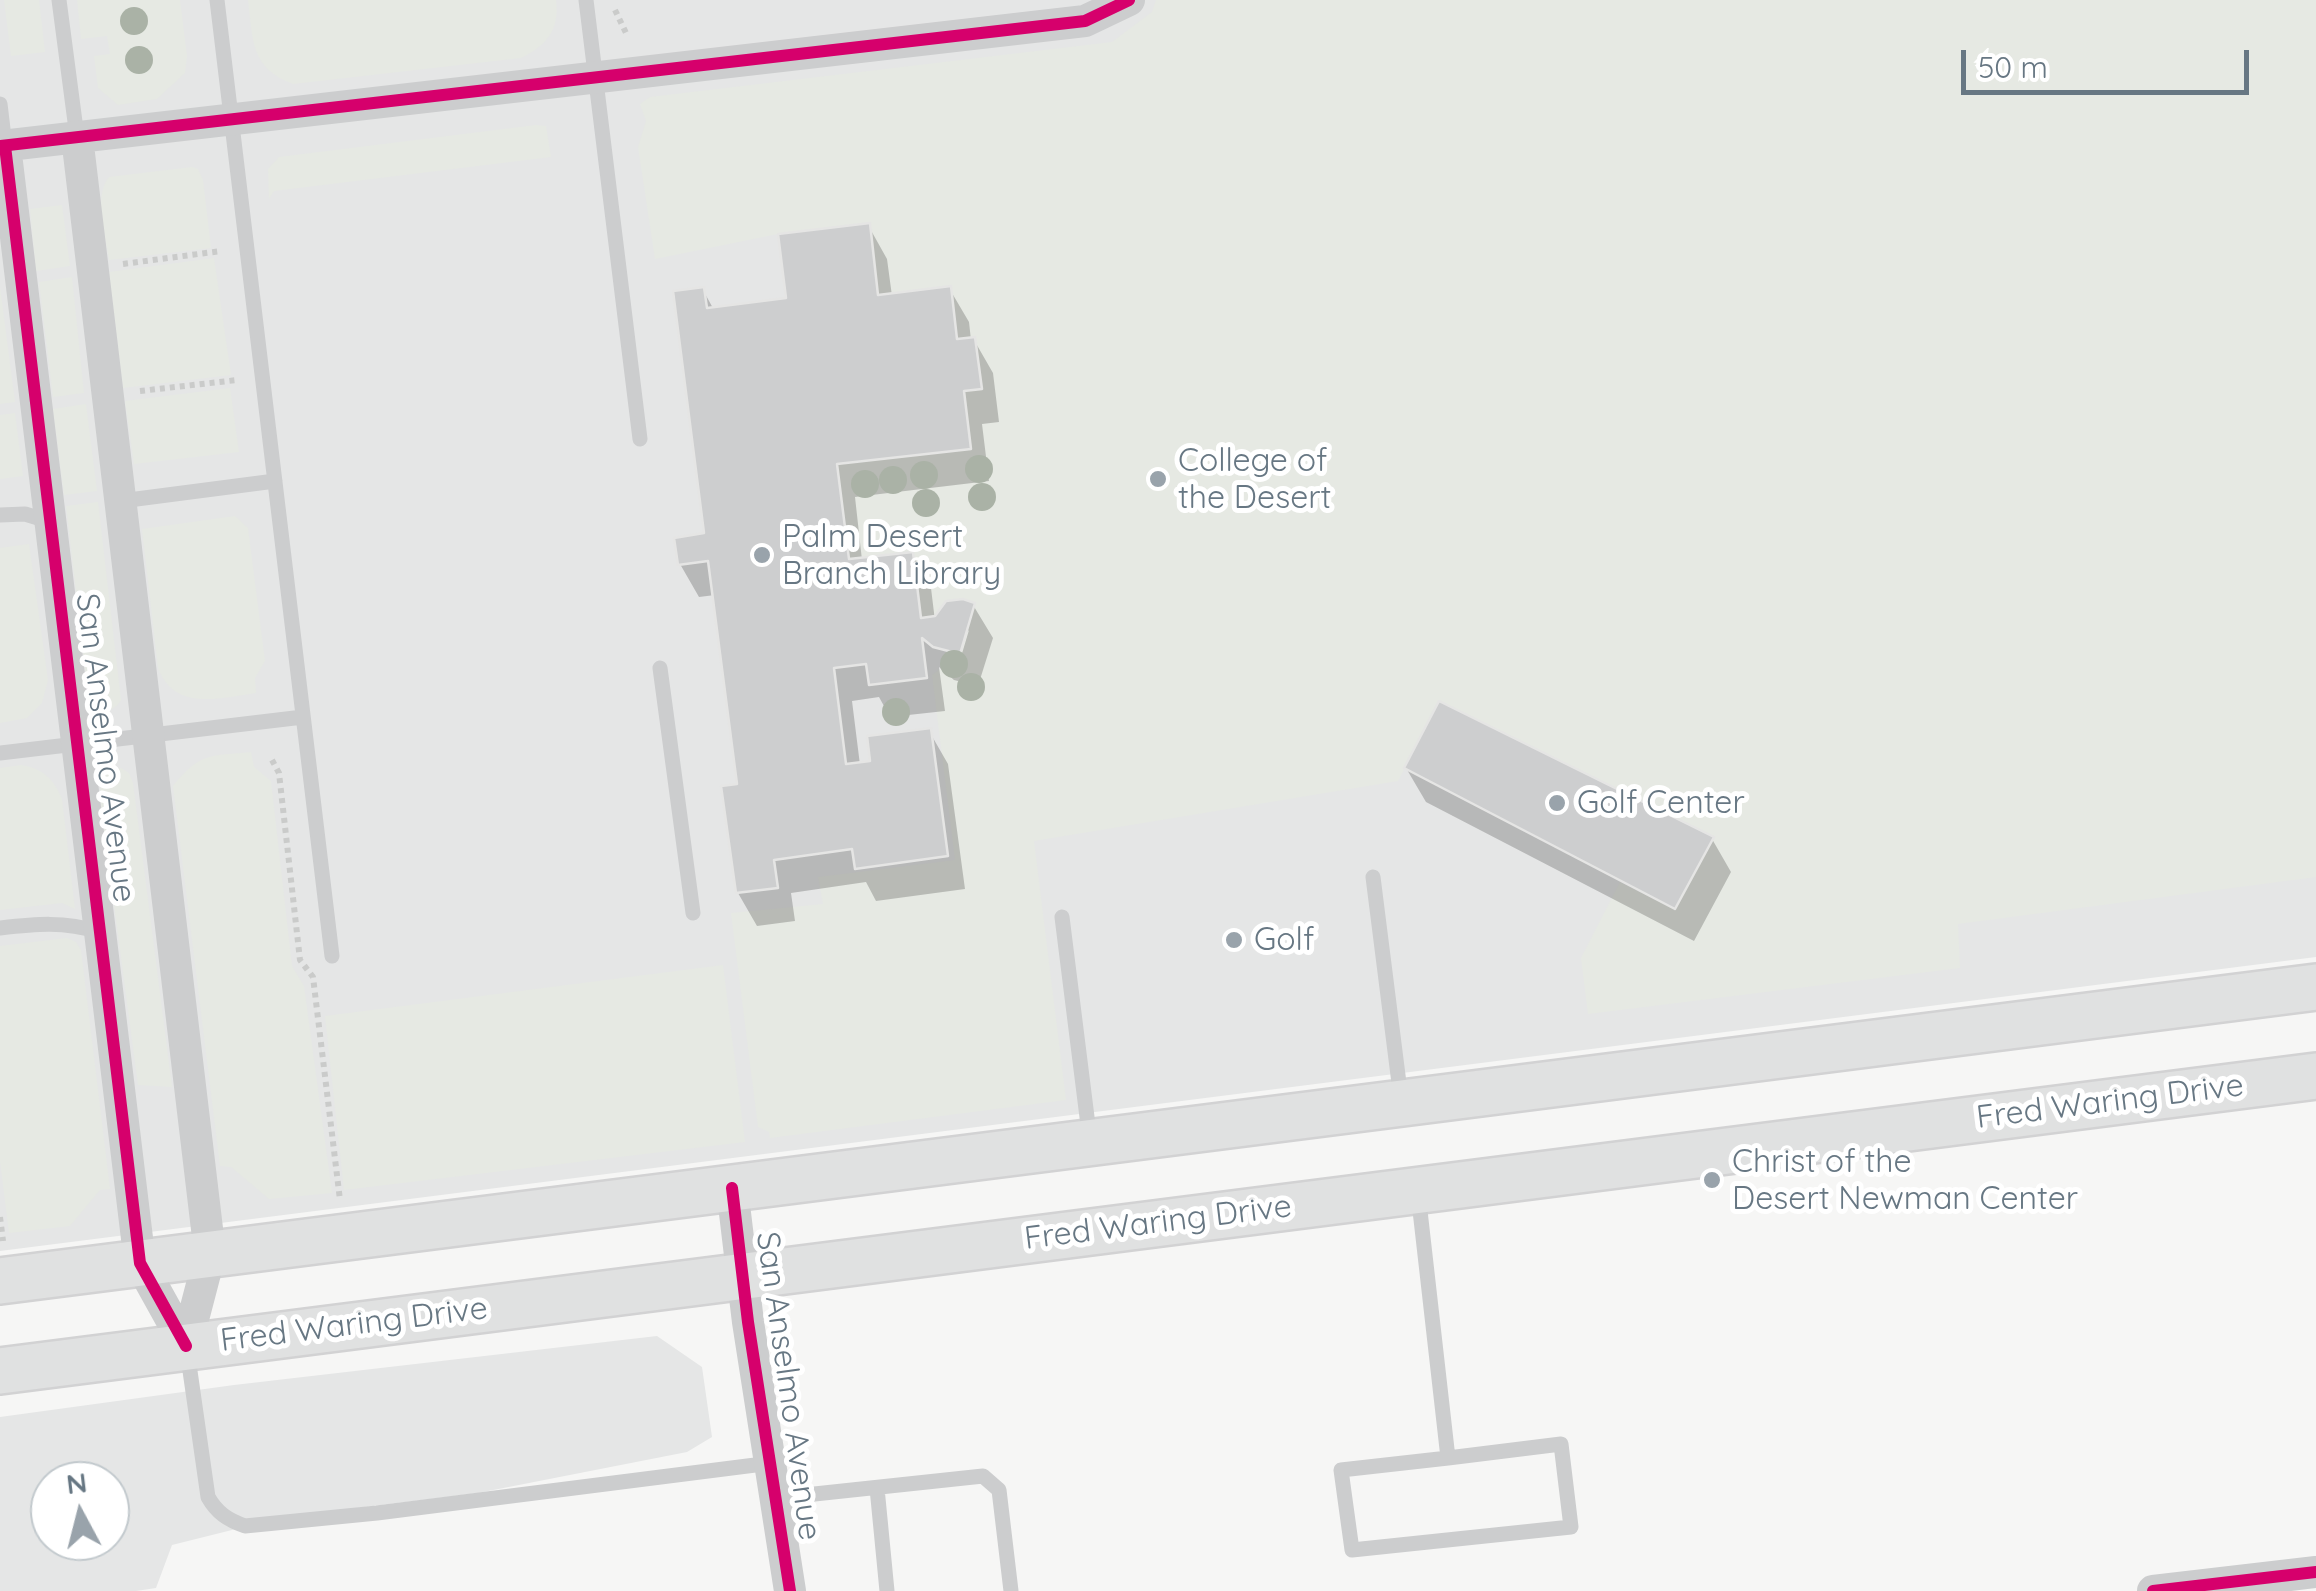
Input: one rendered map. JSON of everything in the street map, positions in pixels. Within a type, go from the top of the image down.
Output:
[{"type":"main road","points":[[2,1262],[140,1263],[2316,987]]},
{"type":"main road","name":"Fred Waring Drive","points":[[0,1371],[2316,1076]]},
{"type":"street","points":[[2,146],[1085,20],[1129,0]]},
{"type":"street","name":"San Anselmo Avenue","points":[[77,137],[210,1254],[186,1346]]},
{"type":"street","name":"San Anselmo Avenue","points":[[2,146],[140,1263],[186,1346]]},
{"type":"street","name":"San Anselmo Avenue","points":[[732,1188],[790,1591]]},
{"type":"street","points":[[2152,1591],[2316,1572]]},
{"type":"lane","points":[[59,0],[77,137]]},
{"type":"lane","points":[[217,0],[332,956]]},
{"type":"lane","points":[[586,0],[640,439]]},
{"type":"lane","points":[[0,104],[2,146]]},
{"type":"lane","points":[[121,501],[275,481]]},
{"type":"lane","points":[[0,516],[25,514],[48,521]]},
{"type":"lane","points":[[660,668],[692,914]]},
{"type":"lane","points":[[0,753],[303,717]]},
{"type":"lane","points":[[1374,876],[1401,1103]]},
{"type":"lane","points":[[1062,917],[1090,1142]]},
{"type":"lane","points":[[0,928],[53,922],[100,932]]},
{"type":"lane","points":[[1417,1189],[1448,1458]]},
{"type":"lane","points":[[186,1346],[208,1497],[214,1508],[230,1521],[245,1526],[377,1513],[771,1462]]},
{"type":"lane","points":[[1561,1444],[1571,1527],[1352,1550],[1341,1470],[1448,1458],[1561,1444]]},
{"type":"lane","points":[[777,1498],[983,1476],[998,1490],[1011,1591]]},
{"type":"lane","points":[[877,1488],[887,1591]]},
{"type":"path","points":[[110,265],[221,251]]},
{"type":"path","points":[[125,393],[238,380]]},
{"type":"path","points":[[272,760],[279,773],[300,960],[313,977],[340,1200]]},
{"type":"path","points":[[0,1217],[2,1262]]},
{"type":"shaded area","name":"College of the Desert","points":[[0,0],[2316,0],[2316,957],[0,1251]]},
{"type":"shaded area","points":[[4,0],[39,0],[45,52],[11,56]]},
{"type":"shaded area","points":[[77,0],[180,0],[187,56],[185,73],[157,99],[118,105],[98,88],[94,56],[110,54],[107,36],[81,39]]},
{"type":"shaded area","points":[[248,0],[556,0],[557,11],[549,36],[521,58],[293,84],[261,61],[253,40]]},
{"type":"shaded area","points":[[1156,0],[2316,0],[2316,877],[1958,924],[1960,968],[1588,1014],[1581,958],[1620,882],[1675,909],[1714,837],[1439,702],[1398,781],[1034,841],[1066,1100],[770,1138],[769,1132],[758,1127],[731,913],[823,904],[818,877],[955,860],[932,675],[960,654],[975,603],[963,599],[946,601],[935,616],[921,618],[913,552],[849,559],[837,464],[971,448],[964,391],[982,388],[975,338],[957,339],[950,286],[878,295],[869,223],[778,234],[655,259],[638,147],[646,121],[640,104],[650,97],[1112,42],[1152,12]]},
{"type":"shaded area","points":[[546,126],[551,157],[274,191],[269,199],[268,169],[279,157]]},
{"type":"shaded area","points":[[198,169],[203,180],[211,248],[109,260],[101,206],[109,177]]},
{"type":"shaded area","points":[[62,205],[70,266],[36,271],[30,209]]},
{"type":"shaded area","points":[[214,258],[231,375],[123,388],[109,272]]},
{"type":"shaded area","points":[[72,277],[84,393],[53,397],[39,282]]},
{"type":"shaded area","points":[[0,287],[15,402],[0,404]]},
{"type":"shaded area","points":[[230,388],[239,452],[134,464],[125,401]]},
{"type":"shaded area","points":[[86,404],[97,491],[64,495],[53,409]]},
{"type":"shaded area","points":[[15,413],[23,476],[0,479],[0,415]]},
{"type":"shaded area","points":[[98,502],[121,700],[112,709],[99,711],[89,702],[66,506]]},
{"type":"shaded area","points":[[235,516],[248,528],[265,661],[255,678],[256,693],[213,699],[187,697],[166,682],[158,668],[142,529]]},
{"type":"shaded area","points":[[29,544],[48,680],[42,703],[27,718],[0,723],[0,548]]},
{"type":"shaded area","points":[[251,752],[254,767],[271,781],[292,966],[304,986],[332,1193],[269,1199],[231,1167],[220,1166],[173,786],[199,761]]},
{"type":"shaded area","points":[[21,765],[46,776],[62,799],[75,909],[62,903],[0,910],[0,768]]},
{"type":"shaded area","points":[[121,768],[129,773],[133,783],[172,1087],[138,1085],[100,800],[104,779]]},
{"type":"shaded area","points":[[67,938],[81,950],[110,1189],[100,1190],[70,1226],[9,1233],[0,1161],[0,946]]},
{"type":"shaded area","points":[[723,965],[745,1142],[344,1190],[325,1016]]},
{"type":"shaded area","points":[[657,1336],[702,1367],[712,1437],[687,1452],[478,1493],[284,1517],[172,1545],[156,1588],[0,1591],[0,1417],[234,1385]]},
{"type":"building","name":"Palm Desert Branch Library","points":[[870,223],[878,295],[951,286],[957,339],[975,337],[982,389],[964,391],[971,449],[837,464],[849,559],[913,552],[921,618],[935,616],[946,601],[963,599],[975,603],[960,654],[933,647],[922,638],[927,678],[869,685],[866,664],[834,668],[846,764],[870,761],[867,736],[931,728],[948,856],[855,869],[852,849],[774,860],[778,888],[736,893],[721,786],[737,784],[708,561],[678,565],[674,538],[704,533],[673,291],[704,287],[707,308],[786,298],[778,234]]},
{"type":"building","name":"Golf Center","points":[[1439,701],[1714,837],[1675,909],[1404,768]]},
{"type":"cycle path","points":[[0,146],[1085,21],[1129,0]]},
{"type":"cycle path","points":[[5,146],[140,1263],[186,1346]]},
{"type":"cycle path","points":[[732,1188],[748,1322],[790,1591]]},
{"type":"cycle path","points":[[2153,1591],[2316,1572]]},
{"type":"place","name":"College of the Desert","points":[[1158,479]]},
{"type":"place","name":"Palm Desert Branch Library","points":[[762,555]]},
{"type":"place","name":"Golf Center","points":[[1557,803]]},
{"type":"place","name":"Golf","points":[[1234,940]]},
{"type":"place","name":"Christ of the Desert Newman Center","points":[[1712,1180]]}]
